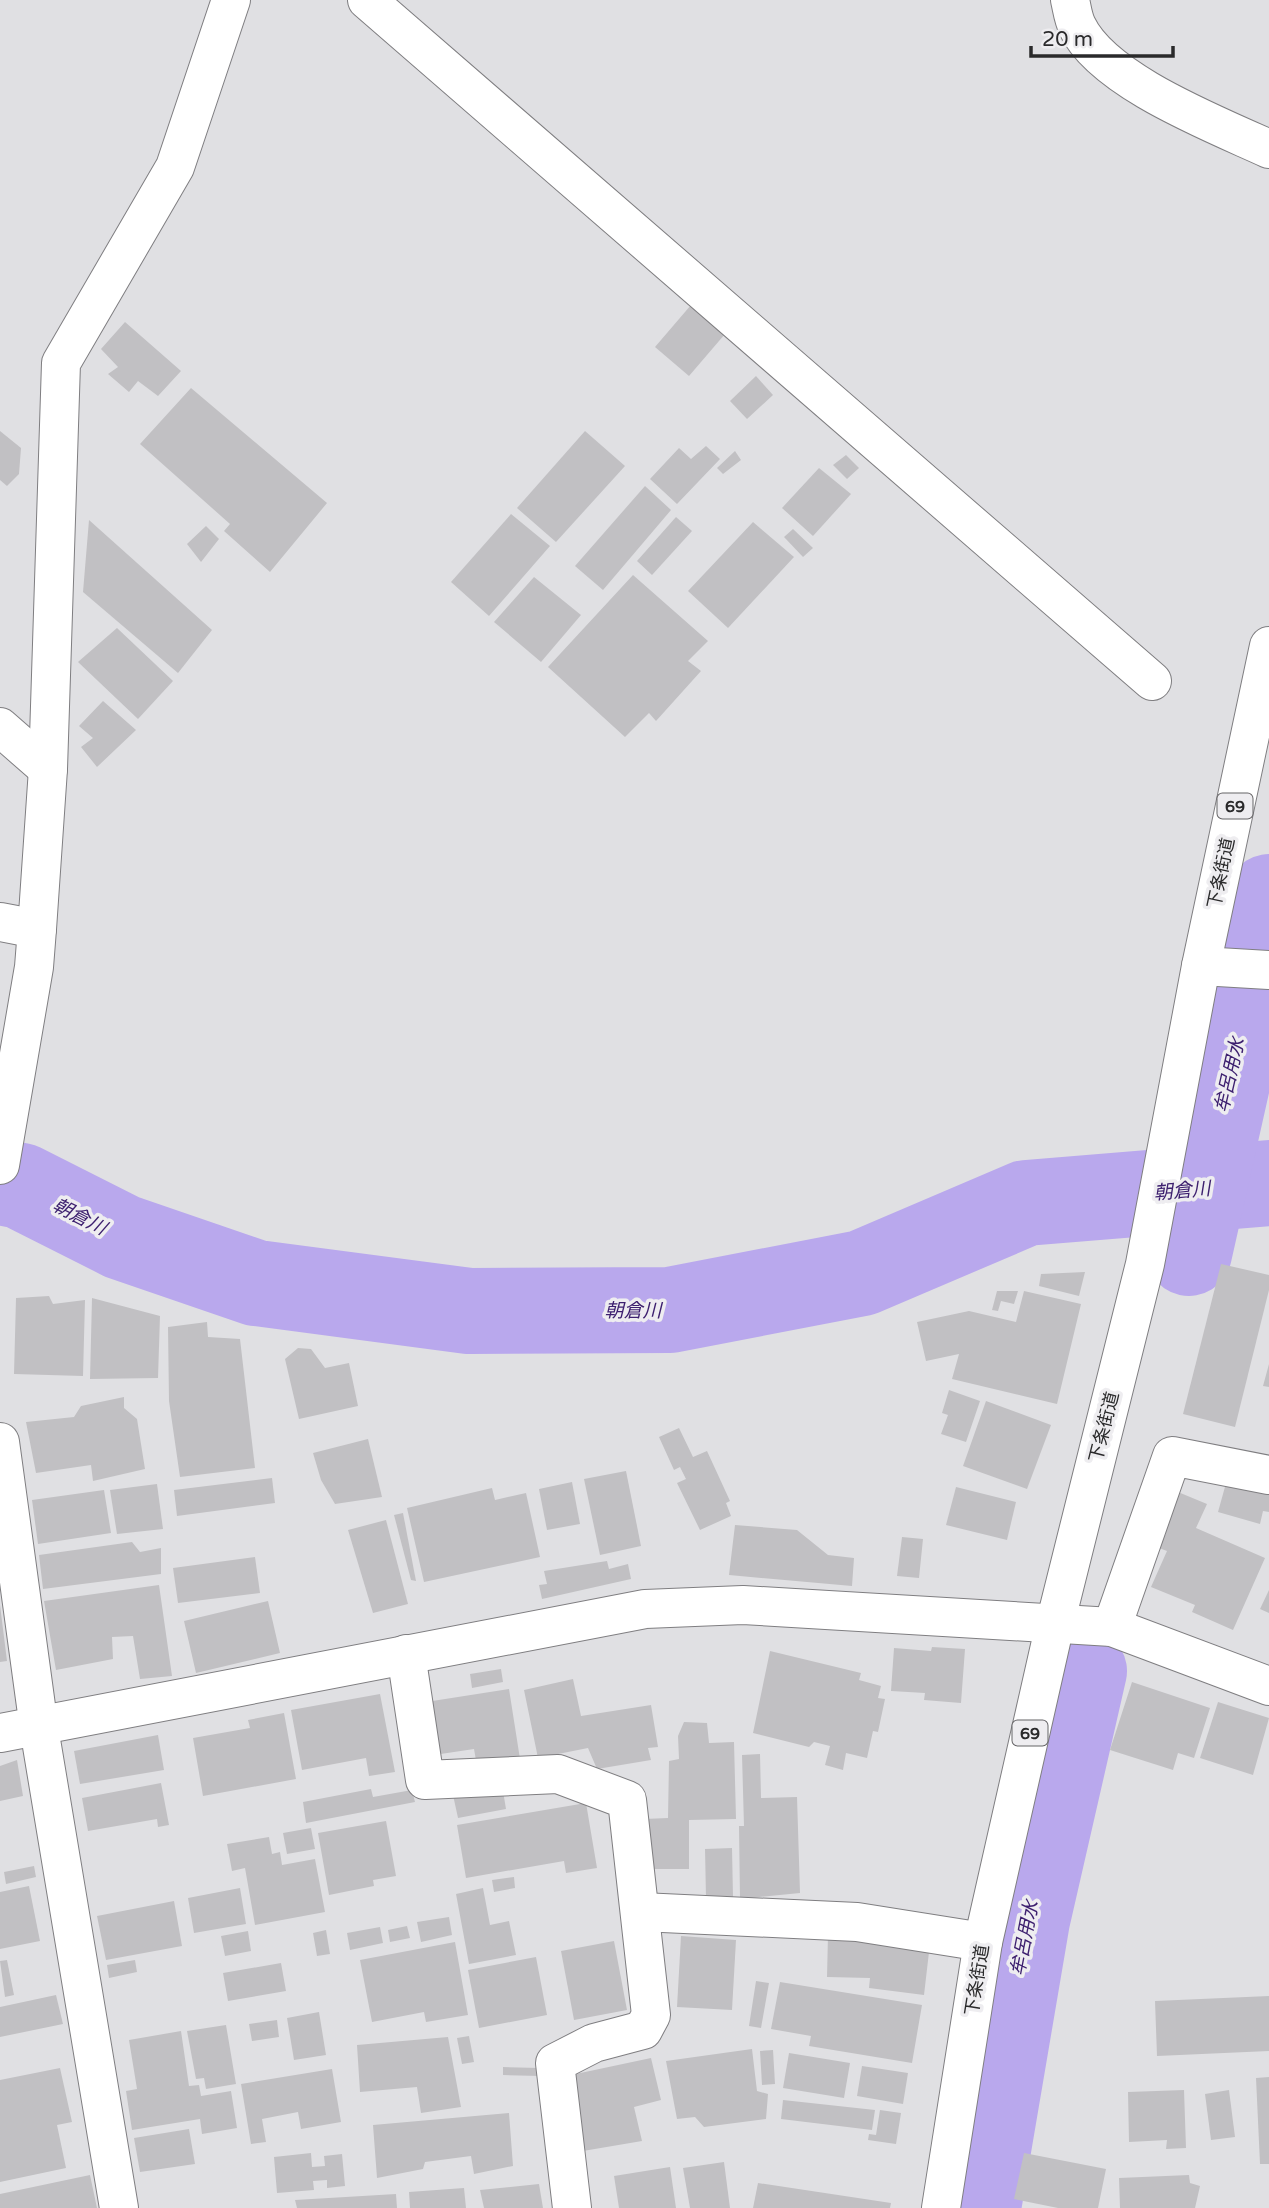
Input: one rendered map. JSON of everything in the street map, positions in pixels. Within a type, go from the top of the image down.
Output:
[{"type":"street","points":[[0,1165],[34,967],[37,929],[48,769],[61,363],[175,167],[231,0]]},
{"type":"street","points":[[367,0],[1152,681]]},
{"type":"street","points":[[1070,0],[1077,27],[1112,68],[1191,113],[1269,149]]},
{"type":"street","name":"下条街道","points":[[941,2208],[983,1942],[1055,1624],[1145,1264],[1269,646]]},
{"type":"street","points":[[0,727],[48,769]]},
{"type":"street","points":[[0,922],[37,929]]},
{"type":"street","points":[[1203,966],[1268,970]]},
{"type":"street","points":[[0,1442],[7,1557],[119,2208]]},
{"type":"street","points":[[1112,1626],[1172,1456],[1269,1475]]},
{"type":"street","points":[[0,1733],[38,1728],[645,1609],[743,1605],[1112,1626],[1269,1686]]},
{"type":"street","points":[[406,1654],[425,1780],[558,1774],[627,1800],[651,2015],[643,2030],[594,2043],[555,2063],[572,2208]]},
{"type":"street","points":[[641,1912],[857,1922],[983,1942]]},
{"type":"building","points":[[691,305],[725,334],[689,376],[655,347]]},
{"type":"building","points":[[125,322],[181,371],[158,396],[138,381],[129,392],[108,374],[118,367],[101,349]]},
{"type":"building","points":[[756,376],[773,395],[747,419],[730,401]]},
{"type":"building","points":[[191,388],[327,503],[270,572],[224,531],[230,524],[140,444]]},
{"type":"building","points":[[0,431],[21,448],[19,474],[7,486],[0,480]]},
{"type":"building","points":[[585,431],[625,466],[556,542],[517,508]]},
{"type":"building","points":[[706,446],[720,459],[677,504],[650,479],[679,448],[691,459]]},
{"type":"building","points":[[735,451],[741,460],[723,474],[717,468]]},
{"type":"building","points":[[846,455],[859,468],[847,479],[833,465]]},
{"type":"building","points":[[819,468],[851,494],[813,536],[782,508]]},
{"type":"building","points":[[645,486],[671,510],[603,590],[575,566]]},
{"type":"building","points":[[511,514],[550,546],[489,616],[451,582]]},
{"type":"building","points":[[676,517],[692,531],[652,575],[637,561]]},
{"type":"building","points":[[89,520],[212,630],[178,673],[83,592]]},
{"type":"building","points":[[753,522],[794,557],[728,628],[688,591]]},
{"type":"building","points":[[206,526],[219,539],[201,562],[187,544]]},
{"type":"building","points":[[793,529],[813,548],[803,557],[784,537]]},
{"type":"building","points":[[633,575],[708,641],[688,661],[701,671],[656,721],[649,713],[625,737],[548,667]]},
{"type":"building","points":[[534,577],[581,615],[541,662],[494,622]]},
{"type":"building","points":[[117,628],[173,681],[138,719],[78,662]]},
{"type":"building","points":[[103,701],[136,730],[97,767],[81,747],[93,738],[79,726]]},
{"type":"building","points":[[1221,1264],[1269,1275],[1269,1290],[1235,1427],[1183,1414]]},
{"type":"building","points":[[1085,1272],[1079,1296],[1039,1286],[1041,1274]]},
{"type":"building","points":[[997,1291],[1018,1291],[1014,1304],[1001,1301],[998,1311],[992,1310]]},
{"type":"building","points":[[1024,1291],[1081,1304],[1057,1404],[952,1379],[959,1354],[926,1361],[917,1322],[969,1311],[1016,1322]]},
{"type":"building","points":[[49,1296],[53,1304],[85,1300],[83,1376],[14,1374],[16,1298]]},
{"type":"building","points":[[92,1298],[160,1316],[158,1378],[90,1379]]},
{"type":"building","points":[[207,1322],[208,1337],[240,1339],[255,1468],[180,1477],[169,1401],[168,1327]]},
{"type":"building","points":[[298,1348],[311,1349],[325,1368],[349,1363],[358,1406],[299,1419],[285,1359]]},
{"type":"building","points":[[1269,1364],[1269,1387],[1263,1386]]},
{"type":"building","points":[[949,1390],[980,1401],[966,1442],[941,1434],[948,1415],[942,1413]]},
{"type":"building","points":[[124,1397],[124,1408],[137,1419],[145,1469],[93,1481],[91,1465],[36,1473],[26,1422],[74,1417],[81,1406]]},
{"type":"building","points":[[986,1401],[1051,1425],[1027,1489],[963,1466]]},
{"type":"building","points":[[679,1428],[693,1457],[707,1451],[730,1501],[726,1503],[731,1516],[700,1530],[677,1483],[686,1479],[680,1467],[674,1470],[659,1437]]},
{"type":"building","points":[[368,1439],[382,1497],[335,1504],[321,1480],[313,1453]]},
{"type":"building","points":[[626,1471],[641,1546],[600,1555],[584,1479]]},
{"type":"building","points":[[1228,1476],[1269,1487],[1269,1512],[1263,1511],[1260,1524],[1218,1512]]},
{"type":"building","points":[[272,1478],[275,1503],[177,1516],[174,1490]]},
{"type":"building","points":[[572,1482],[580,1524],[547,1530],[539,1489]]},
{"type":"building","points":[[157,1484],[163,1529],[117,1534],[110,1490]]},
{"type":"building","points":[[956,1487],[1016,1502],[1007,1540],[946,1525]]},
{"type":"building","points":[[492,1488],[495,1500],[526,1493],[540,1557],[424,1582],[407,1508]]},
{"type":"building","points":[[104,1490],[111,1533],[38,1544],[32,1500]]},
{"type":"building","points":[[1178,1492],[1207,1504],[1196,1528],[1265,1558],[1233,1630],[1192,1612],[1195,1605],[1151,1587],[1167,1551],[1159,1548],[1166,1533],[1161,1531]]},
{"type":"building","points":[[403,1513],[416,1581],[411,1580],[394,1515]]},
{"type":"building","points":[[386,1520],[408,1604],[373,1613],[348,1530]]},
{"type":"building","points":[[735,1525],[797,1530],[828,1555],[854,1558],[852,1586],[729,1575]]},
{"type":"building","points":[[902,1537],[923,1539],[919,1578],[897,1576]]},
{"type":"building","points":[[132,1542],[140,1552],[161,1548],[161,1574],[43,1589],[39,1555]]},
{"type":"building","points":[[255,1557],[260,1593],[178,1603],[173,1568]]},
{"type":"building","points":[[607,1561],[609,1569],[628,1564],[631,1579],[542,1599],[539,1585],[547,1584],[544,1571]]},
{"type":"building","points":[[159,1585],[172,1676],[140,1679],[133,1636],[112,1637],[113,1659],[56,1670],[44,1601]]},
{"type":"building","points":[[1269,1590],[1269,1613],[1260,1609]]},
{"type":"building","points":[[268,1601],[280,1653],[196,1673],[184,1621]]},
{"type":"building","points":[[0,1605],[7,1661],[0,1662]]},
{"type":"building","points":[[932,1647],[965,1649],[961,1703],[924,1700],[925,1693],[891,1691],[894,1648],[931,1651]]},
{"type":"building","points":[[770,1651],[861,1673],[859,1680],[881,1686],[878,1698],[885,1699],[878,1732],[873,1731],[867,1758],[846,1753],[843,1770],[825,1765],[830,1746],[814,1742],[809,1747],[753,1733]]},
{"type":"building","points":[[501,1669],[503,1682],[472,1688],[470,1674]]},
{"type":"building","points":[[573,1679],[581,1716],[651,1705],[658,1747],[648,1748],[651,1760],[597,1769],[588,1748],[538,1758],[524,1690]]},
{"type":"building","points":[[1132,1682],[1210,1708],[1194,1758],[1178,1753],[1173,1770],[1110,1750]]},
{"type":"building","points":[[509,1689],[520,1759],[477,1766],[474,1749],[434,1755],[426,1702]]},
{"type":"building","points":[[380,1694],[395,1772],[369,1776],[366,1758],[302,1770],[291,1710]]},
{"type":"building","points":[[1218,1702],[1269,1718],[1253,1775],[1200,1758]]},
{"type":"building","points":[[284,1713],[296,1779],[203,1796],[193,1738],[250,1728],[248,1720]]},
{"type":"building","points":[[684,1722],[707,1723],[709,1743],[734,1742],[736,1819],[689,1820],[689,1869],[645,1869],[644,1819],[668,1818],[669,1761],[679,1759],[678,1736]]},
{"type":"building","points":[[158,1735],[164,1770],[80,1784],[74,1751]]},
{"type":"building","points":[[760,1754],[761,1798],[797,1797],[800,1893],[740,1899],[739,1826],[744,1826],[742,1755]]},
{"type":"building","points":[[17,1760],[23,1796],[0,1801],[0,1766]]},
{"type":"building","points":[[161,1783],[169,1825],[158,1827],[157,1819],[88,1831],[82,1798]]},
{"type":"building","points":[[371,1789],[373,1797],[412,1790],[415,1802],[306,1823],[303,1802]]},
{"type":"building","points":[[503,1791],[506,1809],[458,1818],[453,1795]]},
{"type":"building","points":[[586,1803],[597,1868],[566,1873],[564,1861],[466,1878],[457,1825]]},
{"type":"building","points":[[386,1821],[396,1876],[373,1880],[374,1886],[329,1895],[318,1833]]},
{"type":"building","points":[[311,1828],[315,1849],[287,1854],[283,1833]]},
{"type":"building","points":[[269,1837],[272,1854],[280,1852],[282,1865],[315,1859],[325,1912],[255,1925],[245,1868],[232,1871],[227,1844]]},
{"type":"building","points":[[732,1848],[733,1897],[706,1898],[705,1849]]},
{"type":"building","points":[[34,1866],[36,1877],[6,1884],[4,1872]]},
{"type":"building","points":[[514,1877],[515,1888],[494,1892],[492,1880]]},
{"type":"building","points":[[29,1886],[40,1941],[0,1949],[0,1892]]},
{"type":"building","points":[[240,1888],[246,1924],[194,1933],[188,1898]]},
{"type":"building","points":[[483,1888],[490,1925],[509,1921],[516,1955],[469,1964],[456,1894]]},
{"type":"building","points":[[174,1901],[182,1946],[106,1960],[97,1916]]},
{"type":"building","points":[[449,1917],[452,1935],[421,1942],[417,1922]]},
{"type":"building","points":[[407,1926],[410,1938],[390,1942],[388,1930]]},
{"type":"building","points":[[380,1927],[383,1943],[350,1950],[347,1933]]},
{"type":"building","points":[[326,1930],[330,1954],[317,1956],[313,1933]]},
{"type":"building","points":[[248,1931],[251,1951],[225,1956],[221,1936]]},
{"type":"building","points":[[828,1935],[929,1952],[924,1995],[869,1988],[870,1978],[827,1977]]},
{"type":"building","points":[[681,1936],[736,1940],[732,2010],[677,2007]]},
{"type":"building","points":[[614,1941],[627,2010],[574,2020],[561,1951]]},
{"type":"building","points":[[455,1942],[468,2015],[426,2022],[424,2012],[372,2022],[360,1960]]},
{"type":"building","points":[[536,1957],[547,2015],[479,2028],[468,1970]]},
{"type":"building","points":[[7,1960],[14,1995],[5,1997],[0,1961]]},
{"type":"building","points":[[135,1960],[137,1972],[109,1978],[107,1965]]},
{"type":"building","points":[[281,1963],[286,1991],[228,2001],[223,1973]]},
{"type":"building","points":[[756,1981],[769,1983],[761,2028],[749,2026]]},
{"type":"building","points":[[780,1982],[922,2005],[912,2063],[809,2046],[811,2036],[771,2029]]},
{"type":"building","points":[[56,1995],[63,2024],[0,2037],[0,2007]]},
{"type":"building","points":[[1269,1996],[1269,2051],[1157,2056],[1155,2001]]},
{"type":"building","points":[[319,2012],[326,2055],[294,2060],[287,2018]]},
{"type":"building","points":[[277,2020],[279,2037],[252,2041],[249,2024]]},
{"type":"building","points":[[226,2025],[236,2084],[206,2089],[204,2078],[196,2079],[187,2031]]},
{"type":"building","points":[[181,2031],[189,2086],[199,2085],[201,2096],[231,2091],[237,2128],[202,2134],[200,2119],[132,2130],[126,2091],[137,2089],[129,2040]]},
{"type":"building","points":[[469,2036],[474,2062],[462,2064],[457,2038]]},
{"type":"building","points":[[448,2037],[461,2107],[421,2113],[417,2087],[360,2092],[357,2045]]},
{"type":"building","points":[[752,2049],[757,2091],[768,2094],[766,2119],[704,2127],[695,2117],[677,2119],[666,2061]]},
{"type":"building","points":[[773,2050],[775,2084],[762,2085],[760,2051]]},
{"type":"building","points":[[789,2053],[850,2063],[844,2098],[783,2088]]},
{"type":"building","points":[[651,2058],[661,2100],[634,2107],[642,2141],[583,2151],[571,2075]]},
{"type":"building","points":[[862,2066],[908,2073],[903,2104],[857,2096]]},
{"type":"building","points":[[503,2067],[540,2068],[540,2076],[503,2075]]},
{"type":"building","points":[[60,2068],[72,2122],[57,2125],[66,2168],[0,2182],[0,2080]]},
{"type":"building","points":[[332,2069],[341,2122],[301,2129],[298,2112],[262,2119],[266,2142],[251,2144],[241,2084]]},
{"type":"building","points":[[1269,2077],[1269,2164],[1260,2164],[1256,2078]]},
{"type":"building","points":[[1184,2090],[1186,2148],[1166,2149],[1167,2140],[1129,2142],[1128,2092]]},
{"type":"building","points":[[1229,2090],[1235,2137],[1211,2140],[1205,2094]]},
{"type":"building","points":[[783,2100],[875,2110],[872,2130],[781,2119]]},
{"type":"building","points":[[880,2110],[901,2113],[896,2144],[868,2140],[869,2134],[876,2135]]},
{"type":"building","points":[[509,2113],[513,2166],[474,2174],[471,2156],[425,2162],[423,2169],[377,2178],[373,2125]]},
{"type":"building","points":[[189,2129],[195,2164],[140,2172],[134,2138]]},
{"type":"building","points":[[311,2153],[312,2167],[325,2166],[324,2156],[342,2154],[345,2186],[327,2188],[327,2180],[313,2181],[314,2190],[277,2193],[274,2157]]},
{"type":"building","points":[[1024,2153],[1106,2169],[1098,2208],[1058,2208],[1014,2199]]},
{"type":"building","points":[[724,2162],[730,2208],[690,2208],[683,2168]]},
{"type":"building","points":[[670,2167],[676,2208],[619,2208],[614,2176]]},
{"type":"building","points":[[90,2175],[97,2208],[0,2208],[0,2194]]},
{"type":"building","points":[[1189,2175],[1190,2183],[1200,2186],[1195,2208],[1120,2208],[1119,2178]]},
{"type":"building","points":[[758,2183],[891,2203],[890,2208],[753,2208]]},
{"type":"building","points":[[539,2184],[543,2208],[484,2208],[480,2190]]},
{"type":"building","points":[[464,2188],[466,2208],[410,2208],[409,2192]]},
{"type":"building","points":[[396,2194],[397,2208],[297,2208],[295,2200]]},
{"type":"waterway","name":"牟呂用水","points":[[1189,1253],[1269,897]]},
{"type":"waterway","name":"朝倉川","points":[[0,1182],[21,1186],[122,1237],[256,1283],[469,1311],[670,1310],[862,1273],[1026,1203],[1269,1183]]},
{"type":"waterway","name":"牟呂用水","points":[[978,2208],[1027,1920],[1084,1671]]}]
